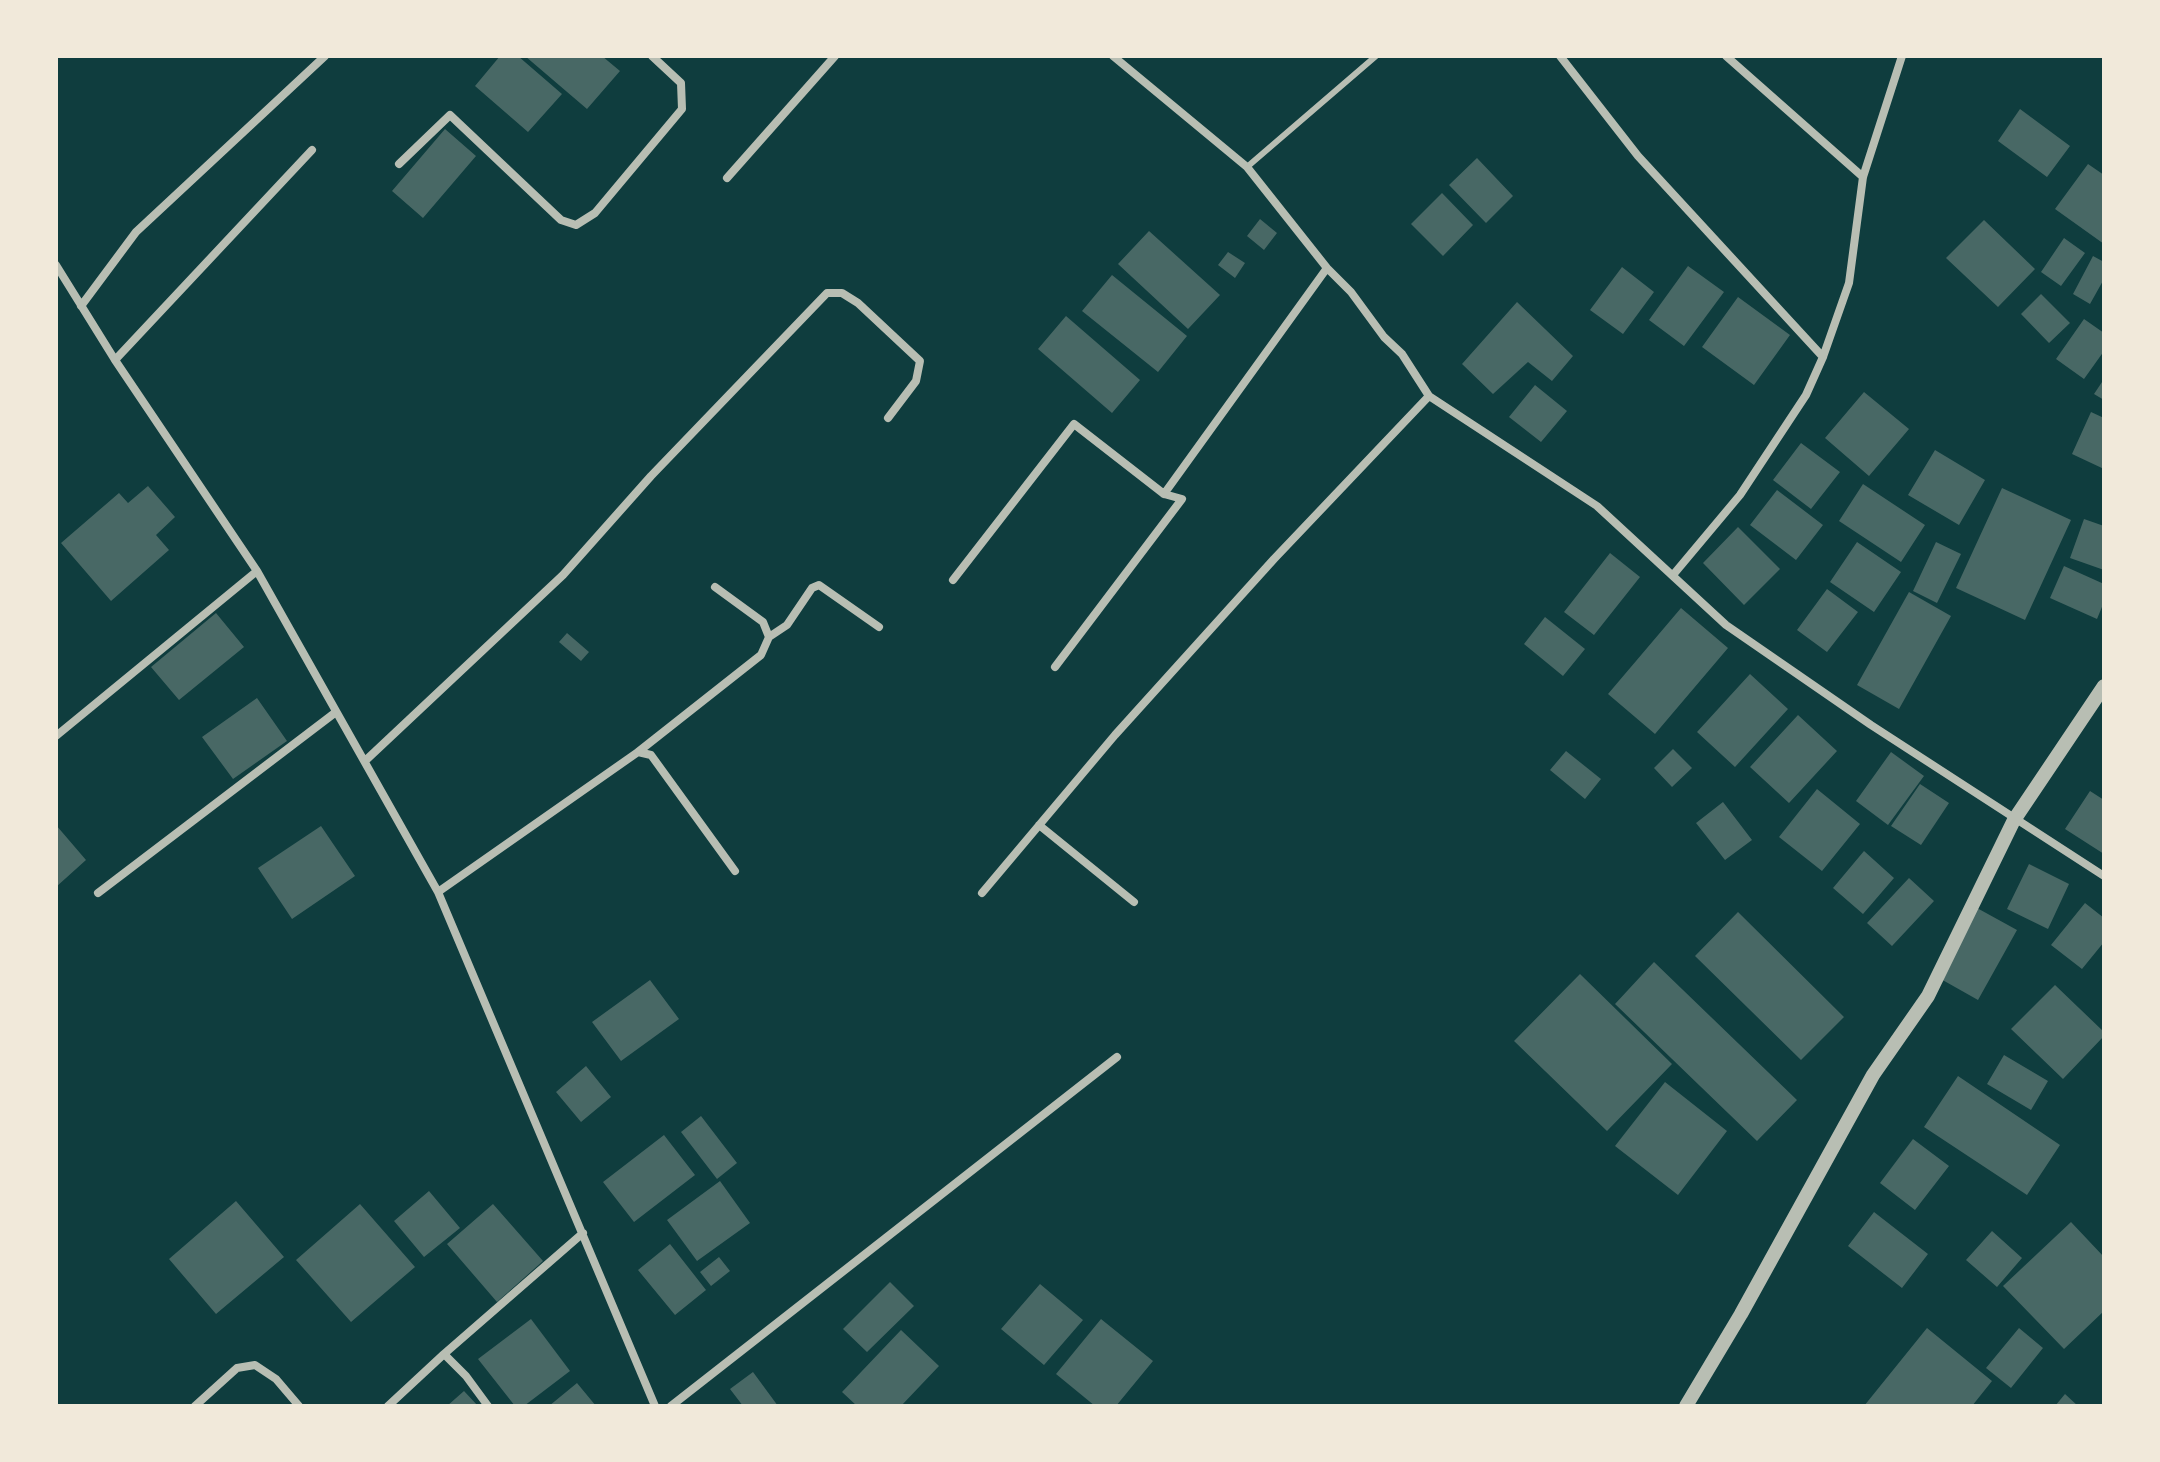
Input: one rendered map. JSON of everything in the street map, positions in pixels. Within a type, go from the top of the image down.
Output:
[{"type":"street","points":[[81,306],[136,232],[325,56]]},
{"type":"street","points":[[399,164],[450,115],[561,220],[576,225],[595,213],[682,109],[681,83],[652,56]]},
{"type":"street","points":[[727,178],[835,56]]},
{"type":"street","points":[[1113,56],[1247,167],[1327,268],[1351,292],[1384,337],[1402,354],[1429,396],[1597,506],[1726,625],[2014,820],[2104,876]]},
{"type":"street","points":[[1560,56],[1638,156],[1823,357]]},
{"type":"street","points":[[1726,56],[1863,177]]},
{"type":"street","points":[[1673,575],[1740,495],[1806,395],[1823,357],[1849,283],[1863,177],[1902,56]]},
{"type":"street","points":[[115,360],[312,150]]},
{"type":"street","points":[[56,265],[115,360],[257,571],[438,892],[655,1406]]},
{"type":"street","points":[[1164,494],[1327,268]]},
{"type":"street","points":[[365,761],[563,575],[651,476],[827,293],[842,293],[858,303],[920,361],[916,381],[888,418]]},
{"type":"street","points":[[982,893],[1115,735],[1253,582],[1429,396]]},
{"type":"street","points":[[953,580],[1074,424],[1164,494],[1182,499],[1055,667]]},
{"type":"street","points":[[56,736],[257,571]]},
{"type":"street","points":[[438,892],[638,752],[761,655],[769,637],[787,625],[812,588],[819,585],[879,627]]},
{"type":"street","points":[[715,587],[763,622],[769,637]]},
{"type":"street","points":[[1686,1406],[1741,1314],[1873,1075],[1928,996],[2014,820],[2104,686]]},
{"type":"street","points":[[98,893],[336,712]]},
{"type":"street","points":[[638,752],[651,755],[735,871]]},
{"type":"street","points":[[1039,825],[1134,902]]},
{"type":"street","points":[[671,1406],[1117,1057]]},
{"type":"street","points":[[388,1406],[583,1233]]},
{"type":"street","points":[[444,1354],[466,1376],[488,1406]]},
{"type":"street","points":[[195,1406],[237,1368],[255,1365],[276,1379],[299,1406]]},
{"type":"lane","points":[[1247,167],[1376,56]]},
{"type":"building","points":[[500,56],[518,56],[562,94],[528,132],[475,86]]},
{"type":"building","points":[[525,56],[602,56],[620,71],[587,109]]},
{"type":"building","points":[[2020,109],[2070,146],[2047,177],[1998,141]]},
{"type":"building","points":[[445,129],[476,156],[423,218],[392,191]]},
{"type":"building","points":[[1477,158],[1513,196],[1486,223],[1449,185]]},
{"type":"building","points":[[2088,164],[2104,175],[2104,244],[2055,209]]},
{"type":"building","points":[[1442,193],[1473,225],[1443,256],[1411,224]]},
{"type":"building","points":[[1260,219],[1277,233],[1264,250],[1247,236]]},
{"type":"building","points":[[1984,220],[2035,269],[1998,307],[1946,258]]},
{"type":"building","points":[[1149,231],[1220,295],[1188,329],[1118,264]]},
{"type":"building","points":[[2064,238],[2085,253],[2061,286],[2041,272]]},
{"type":"building","points":[[1228,252],[1245,263],[1235,278],[1218,265]]},
{"type":"building","points":[[2093,256],[2104,262],[2104,279],[2090,304],[2073,294]]},
{"type":"building","points":[[1688,266],[1724,292],[1684,346],[1649,320]]},
{"type":"building","points":[[1622,267],[1654,292],[1623,334],[1590,310]]},
{"type":"building","points":[[1112,275],[1187,336],[1158,372],[1082,311]]},
{"type":"building","points":[[2041,294],[2070,323],[2049,343],[2021,314]]},
{"type":"building","points":[[1738,297],[1790,335],[1754,385],[1702,347]]},
{"type":"building","points":[[1517,302],[1573,356],[1552,381],[1528,362],[1493,394],[1462,364]]},
{"type":"building","points":[[1066,316],[1140,380],[1112,413],[1038,349]]},
{"type":"building","points":[[2084,319],[2104,333],[2104,351],[2084,379],[2056,359]]},
{"type":"building","points":[[2104,379],[2104,400],[2094,394]]},
{"type":"building","points":[[1535,385],[1567,411],[1541,442],[1509,417]]},
{"type":"building","points":[[1864,392],[1909,429],[1869,476],[1825,438]]},
{"type":"building","points":[[2091,412],[2104,418],[2104,469],[2072,454]]},
{"type":"building","points":[[1801,443],[1840,472],[1811,509],[1773,480]]},
{"type":"building","points":[[1935,450],[1985,480],[1959,525],[1908,495]]},
{"type":"building","points":[[1863,484],[1925,525],[1901,562],[1839,521]]},
{"type":"building","points":[[148,486],[175,517],[156,535],[169,550],[111,601],[61,543],[119,493],[128,503]]},
{"type":"building","points":[[2002,488],[2071,520],[2025,620],[1956,588]]},
{"type":"building","points":[[1777,490],[1823,525],[1796,560],[1750,525]]},
{"type":"building","points":[[2084,519],[2104,526],[2104,570],[2070,558]]},
{"type":"building","points":[[1738,527],[1780,569],[1744,605],[1703,563]]},
{"type":"building","points":[[1857,542],[1901,572],[1874,612],[1830,582]]},
{"type":"building","points":[[1936,542],[1961,554],[1937,603],[1913,591]]},
{"type":"building","points":[[1610,553],[1640,577],[1594,635],[1564,612]]},
{"type":"building","points":[[2064,566],[2104,584],[2104,602],[2097,619],[2050,598]]},
{"type":"building","points":[[1827,589],[1858,612],[1827,652],[1797,630]]},
{"type":"building","points":[[1909,592],[1951,616],[1899,709],[1857,685]]},
{"type":"building","points":[[1681,608],[1728,648],[1655,734],[1608,694]]},
{"type":"building","points":[[216,613],[244,647],[179,700],[151,667]]},
{"type":"building","points":[[1545,617],[1585,649],[1563,676],[1524,644]]},
{"type":"building","points":[[567,633],[589,652],[581,661],[559,642]]},
{"type":"building","points":[[1750,674],[1788,709],[1735,767],[1697,732]]},
{"type":"building","points":[[257,698],[287,741],[233,779],[202,737]]},
{"type":"building","points":[[1798,715],[1837,751],[1789,803],[1750,767]]},
{"type":"building","points":[[1673,749],[1692,768],[1672,787],[1654,768]]},
{"type":"building","points":[[1566,751],[1601,779],[1585,799],[1550,770]]},
{"type":"building","points":[[1891,752],[1924,776],[1888,825],[1856,801]]},
{"type":"building","points":[[1920,784],[1949,803],[1921,845],[1891,826]]},
{"type":"building","points":[[1817,789],[1860,824],[1822,871],[1779,837]]},
{"type":"building","points":[[2090,791],[2104,800],[2104,854],[2065,829]]},
{"type":"building","points":[[1723,802],[1752,840],[1725,860],[1696,823]]},
{"type":"building","points":[[56,825],[86,860],[56,887]]},
{"type":"building","points":[[321,826],[355,876],[292,919],[258,868]]},
{"type":"building","points":[[1864,851],[1894,878],[1863,914],[1833,888]]},
{"type":"building","points":[[2029,864],[2069,884],[2048,929],[2007,909]]},
{"type":"building","points":[[1909,878],[1934,901],[1892,946],[1867,923]]},
{"type":"building","points":[[2085,903],[2104,918],[2104,942],[2082,969],[2051,945]]},
{"type":"building","points":[[1977,908],[2017,930],[1978,1000],[1939,978]]},
{"type":"building","points":[[1738,912],[1844,1017],[1801,1060],[1695,956]]},
{"type":"building","points":[[1654,962],[1797,1100],[1757,1141],[1615,1004]]},
{"type":"building","points":[[1580,974],[1672,1064],[1607,1131],[1514,1041]]},
{"type":"building","points":[[650,980],[679,1019],[621,1061],[592,1022]]},
{"type":"building","points":[[2055,985],[2104,1032],[2104,1036],[2063,1079],[2011,1029]]},
{"type":"building","points":[[2004,1055],[2048,1081],[2031,1110],[1987,1084]]},
{"type":"building","points":[[586,1066],[611,1097],[581,1122],[556,1092]]},
{"type":"building","points":[[1958,1076],[2060,1145],[2027,1195],[1924,1127]]},
{"type":"building","points":[[1665,1082],[1727,1131],[1678,1195],[1615,1146]]},
{"type":"building","points":[[701,1116],[737,1163],[717,1179],[681,1132]]},
{"type":"building","points":[[664,1135],[695,1175],[634,1222],[603,1182]]},
{"type":"building","points":[[1913,1139],[1949,1166],[1915,1210],[1880,1183]]},
{"type":"building","points":[[720,1181],[750,1223],[697,1261],[667,1220]]},
{"type":"building","points":[[429,1191],[460,1228],[424,1257],[394,1221]]},
{"type":"building","points":[[236,1201],[284,1257],[216,1314],[169,1259]]},
{"type":"building","points":[[360,1204],[415,1267],[351,1322],[296,1260]]},
{"type":"building","points":[[493,1204],[543,1261],[497,1302],[447,1244]]},
{"type":"building","points":[[1874,1212],[1928,1254],[1902,1288],[1848,1246]]},
{"type":"building","points":[[2071,1222],[2104,1257],[2104,1311],[2064,1349],[2003,1286]]},
{"type":"building","points":[[1992,1231],[2022,1258],[1997,1287],[1966,1260]]},
{"type":"building","points":[[670,1244],[706,1290],[675,1315],[638,1270]]},
{"type":"building","points":[[719,1257],[730,1271],[711,1286],[700,1272]]},
{"type":"building","points":[[890,1282],[914,1306],[867,1352],[843,1329]]},
{"type":"building","points":[[1040,1284],[1083,1320],[1044,1365],[1001,1329]]},
{"type":"building","points":[[531,1319],[570,1371],[524,1406],[515,1406],[478,1359]]},
{"type":"building","points":[[1101,1319],[1153,1361],[1116,1406],[1095,1406],[1056,1374]]},
{"type":"building","points":[[1927,1328],[1992,1381],[1972,1406],[1864,1406]]},
{"type":"building","points":[[2019,1328],[2043,1348],[2011,1388],[1986,1368]]},
{"type":"building","points":[[901,1330],[939,1366],[901,1406],[857,1406],[842,1392]]},
{"type":"building","points":[[753,1372],[778,1406],[743,1406],[730,1389]]},
{"type":"building","points":[[577,1383],[596,1406],[549,1406]]},
{"type":"building","points":[[464,1391],[478,1406],[447,1406]]},
{"type":"building","points":[[2065,1394],[2078,1406],[2055,1406]]}]
